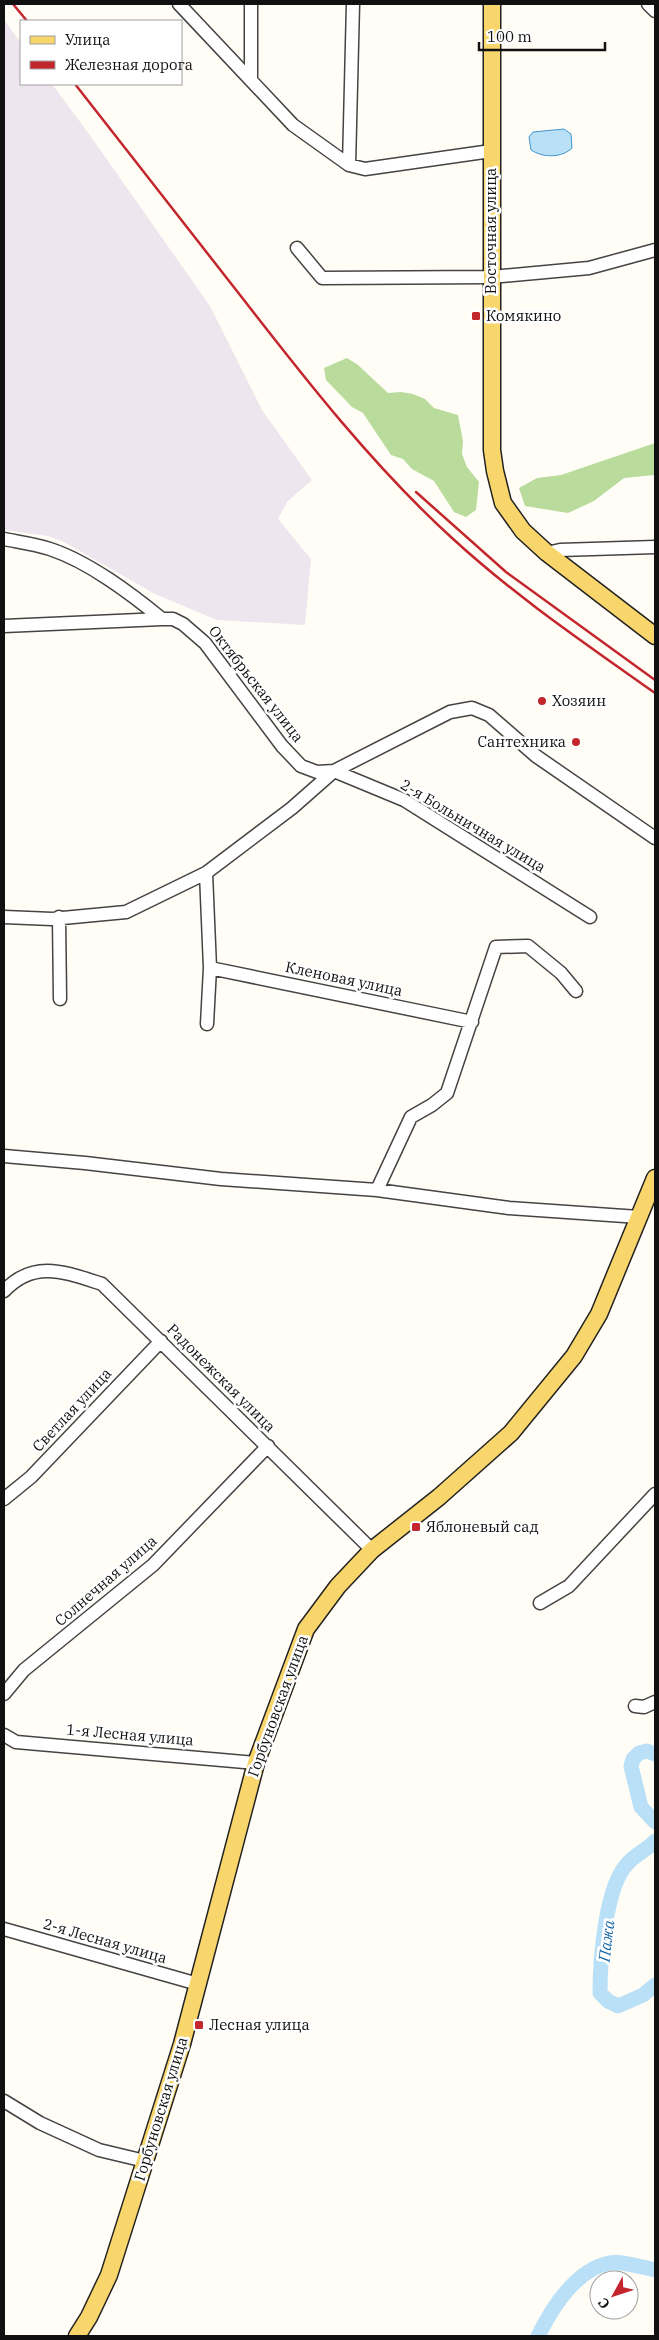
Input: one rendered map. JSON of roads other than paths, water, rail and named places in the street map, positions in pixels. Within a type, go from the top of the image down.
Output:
[{"type":"main road","name":"Восточная улица","points":[[492,4],[492,450],[498,488],[510,516],[547,554]]},
{"type":"main road","points":[[547,554],[655,636]]},
{"type":"main road","name":"Горбуновская улица","points":[[77,2336],[89,2317],[109,2275],[182,2044],[256,1763],[306,1629],[338,1586],[372,1550],[439,1497],[511,1433],[574,1356],[600,1314],[655,1178]]},
{"type":"street","points":[[179,4],[293,125],[349,165],[365,169],[491,151]]},
{"type":"street","points":[[251,4],[251,80]]},
{"type":"street","points":[[349,165],[353,4]]},
{"type":"street","points":[[648,4],[655,11]]},
{"type":"street","points":[[297,248],[322,278],[491,277],[589,268],[655,250]]},
{"type":"street","points":[[4,539],[48,548],[65,555],[114,583],[162,619]]},
{"type":"street","points":[[547,554],[560,550],[655,547]]},
{"type":"street","name":"Октябрьская улица","points":[[4,626],[162,619],[173,620],[183,624],[205,643],[282,746],[294,759],[310,770],[334,771]]},
{"type":"street","points":[[4,917],[59,918],[126,912],[206,873],[292,808],[334,771],[432,720],[450,712],[467,708],[480,710],[489,716],[536,756],[655,838]]},
{"type":"street","name":"2-я Больничная улица","points":[[334,771],[404,800],[590,917]]},
{"type":"street","points":[[206,873],[210,968],[207,1024]]},
{"type":"street","points":[[59,918],[60,999]]},
{"type":"street","points":[[377,1190],[411,1116],[432,1105],[447,1093],[496,947],[528,946],[562,973],[576,991]]},
{"type":"street","name":"Кленовая улица","points":[[210,968],[472,1022]]},
{"type":"street","points":[[4,1156],[85,1162],[221,1179],[377,1190],[509,1208],[639,1217]]},
{"type":"street","name":"Радонежская улица","points":[[4,1291],[26,1273],[47,1270],[77,1276],[102,1284],[372,1550]]},
{"type":"street","name":"Светлая улица","points":[[4,1500],[31,1477],[161,1341]]},
{"type":"street","name":"Солнечная улица","points":[[4,1694],[24,1670],[153,1565],[268,1446]]},
{"type":"street","points":[[540,1603],[569,1586],[655,1494]]},
{"type":"street","points":[[635,1706],[644,1707],[655,1702]]},
{"type":"street","name":"1-я Лесная улица","points":[[4,1735],[16,1742],[256,1763]]},
{"type":"street","name":"2-я Лесная улица","points":[[4,1929],[198,1984]]},
{"type":"street","points":[[4,2101],[40,2123],[99,2150],[145,2161]]},
{"type":"water","points":[[564,129],[571,134],[572,148],[568,151],[563,154],[547,156],[531,150],[529,137],[533,132]]},
{"type":"waterway","name":"Пажа","points":[[655,1754],[647,1751],[639,1753],[633,1759],[631,1766],[641,1807],[655,1822]]},
{"type":"waterway","name":"Пажа","points":[[655,1841],[628,1863],[620,1874],[614,1889],[605,1925],[600,1993],[608,2001],[618,2006],[643,1995],[655,1985]]},
{"type":"waterway","name":"Пажа","points":[[538,2336],[558,2302],[575,2282],[586,2273],[609,2263],[621,2263],[655,2270]]},
{"type":"railway","points":[[13,4],[26,20]]},
{"type":"railway","points":[[76,85],[290,359],[395,482],[452,538],[501,580],[551,619],[655,693]]},
{"type":"railway","points":[[416,492],[506,572],[655,680]]},
{"type":"place","name":"Комякино","points":[[476,316]]},
{"type":"place","name":"Хозяин","points":[[542,701]]},
{"type":"place","name":"Сантехника","points":[[576,742]]},
{"type":"place","name":"Яблоневый сад","points":[[416,1527]]},
{"type":"place","name":"Лесная улица","points":[[199,2025]]}]
